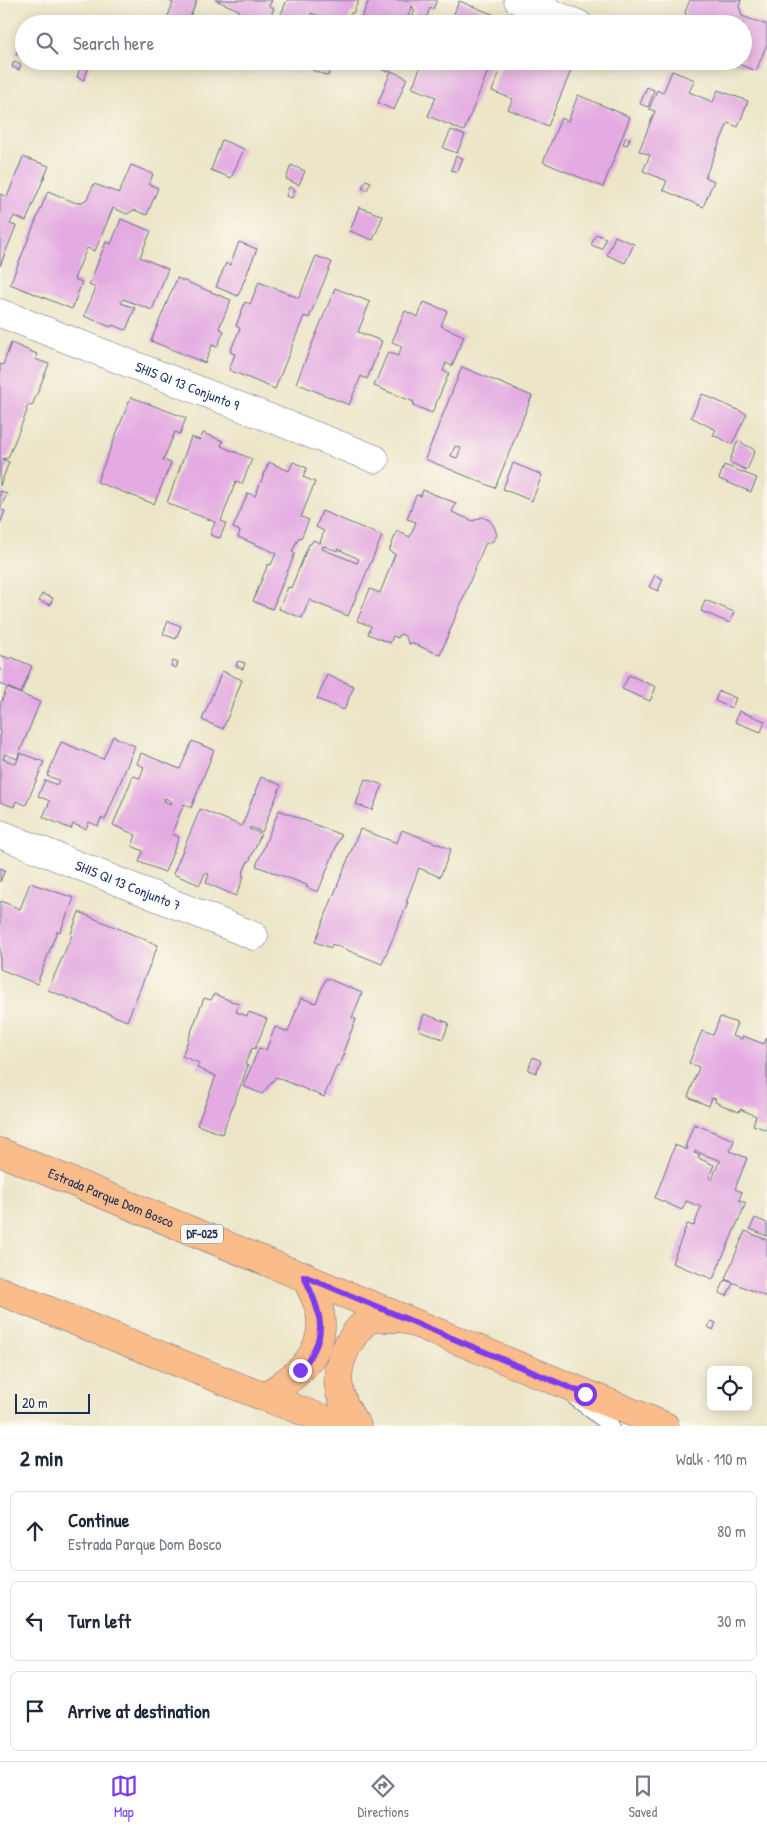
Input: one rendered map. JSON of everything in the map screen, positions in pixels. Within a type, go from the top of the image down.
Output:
[{"type":"main road","name":"Estrada Parque Dom Bosco","points":[[0,1152],[665,1426]]},
{"type":"main road","points":[[264,1397],[293,1378],[316,1348],[321,1330],[319,1308],[304,1276]]},
{"type":"main road","points":[[0,1291],[264,1397],[343,1426]]},
{"type":"main road","points":[[357,1426],[346,1410],[340,1395],[337,1374],[346,1347],[359,1329],[370,1319],[403,1318]]},
{"type":"street","points":[[518,0],[556,15]]},
{"type":"street","name":"SHIS QI 13 Conjunto 9","points":[[0,313],[375,459]]},
{"type":"street","name":"SHIS QI 13 Conjunto 7","points":[[0,834],[254,936]]},
{"type":"lane","points":[[554,1381],[611,1426]]},
{"type":"building","points":[[167,0],[197,0],[191,15],[168,15],[173,3]]},
{"type":"building","points":[[215,0],[272,0],[269,6],[274,8],[271,15],[237,15],[239,10]]},
{"type":"building","points":[[287,0],[359,0],[353,13],[350,15],[316,15],[311,13],[311,15],[281,15]]},
{"type":"building","points":[[369,0],[437,0],[433,9],[430,8],[427,15],[413,15],[415,11],[412,6],[408,15],[363,15]]},
{"type":"building","points":[[690,0],[741,0],[739,6],[742,15],[686,15],[685,12]]},
{"type":"building","points":[[459,1],[495,15],[454,15]]},
{"type":"building","points":[[752,20],[767,25],[767,44],[756,71],[752,69]]},
{"type":"building","points":[[79,70],[88,70],[84,80],[77,77]]},
{"type":"building","points":[[312,70],[330,70],[328,76]]},
{"type":"building","points":[[419,70],[488,70],[464,131],[428,116],[436,97],[412,88]]},
{"type":"building","points":[[500,70],[571,70],[548,126],[508,109],[513,99],[492,91]]},
{"type":"building","points":[[391,71],[407,78],[394,110],[378,103]]},
{"type":"building","points":[[672,71],[695,80],[689,92],[713,102],[718,90],[748,101],[738,127],[728,123],[705,177],[714,181],[703,207],[663,190],[667,181],[643,171],[650,155],[639,151],[655,111],[649,109],[657,90],[663,93]]},
{"type":"building","points":[[647,87],[654,90],[648,107],[640,104]]},
{"type":"building","points":[[578,95],[630,117],[603,187],[543,162],[561,118],[568,121]]},
{"type":"building","points":[[451,130],[465,135],[457,153],[443,148]]},
{"type":"building","points":[[626,137],[630,138],[627,145],[623,144]]},
{"type":"building","points":[[222,140],[244,149],[231,178],[211,170]]},
{"type":"building","points":[[456,156],[463,158],[457,172],[451,170]]},
{"type":"building","points":[[23,157],[49,166],[26,221],[14,216],[10,224],[16,226],[0,266],[0,194],[7,197]]},
{"type":"building","points":[[131,165],[153,174],[149,184],[158,188],[147,215],[134,210],[127,214],[113,208],[95,251],[87,248],[74,279],[82,282],[72,309],[10,284],[48,191],[76,203],[87,199],[94,184],[119,193]]},
{"type":"building","points":[[291,165],[305,171],[299,185],[286,179]]},
{"type":"building","points":[[366,180],[371,182],[367,190],[362,188]]},
{"type":"building","points":[[289,187],[295,190],[292,198],[286,196]]},
{"type":"building","points":[[359,207],[383,216],[373,240],[350,231]]},
{"type":"building","points":[[121,219],[151,231],[140,257],[168,269],[152,310],[123,299],[121,303],[135,308],[126,330],[112,325],[111,327],[84,316],[96,288],[89,285],[106,242],[111,244]]},
{"type":"building","points":[[596,234],[606,238],[602,249],[591,245]]},
{"type":"building","points":[[615,236],[634,244],[625,263],[607,255]]},
{"type":"building","points":[[239,242],[257,249],[238,296],[216,287],[226,263],[230,265]]},
{"type":"building","points":[[316,256],[332,262],[309,318],[304,316],[275,389],[229,370],[235,354],[230,352],[240,328],[236,326],[245,302],[250,304],[259,282],[299,298]]},
{"type":"building","points":[[177,278],[231,300],[219,328],[224,331],[217,347],[212,345],[205,363],[151,341]]},
{"type":"building","points":[[335,288],[370,302],[358,332],[382,341],[367,379],[361,376],[349,405],[296,383]]},
{"type":"building","points":[[424,302],[447,311],[441,326],[464,336],[452,366],[446,363],[443,371],[449,373],[432,413],[413,405],[414,402],[374,386],[388,352],[398,356],[402,346],[392,342],[405,311],[418,317]]},
{"type":"building","points":[[11,343],[37,354],[35,359],[49,364],[32,406],[28,405],[8,458],[2,459],[9,462],[0,486],[0,364],[3,365]]},
{"type":"building","points":[[462,367],[532,396],[495,488],[425,459]],"holes":[[[455,446],[461,448],[457,458],[451,456]]]},
{"type":"building","points":[[702,394],[747,414],[732,444],[713,435],[716,430],[691,417]]},
{"type":"building","points":[[131,397],[186,418],[180,434],[175,432],[163,460],[171,463],[154,504],[97,482]]},
{"type":"building","points":[[203,433],[223,441],[221,446],[252,459],[242,484],[236,481],[221,521],[226,523],[220,538],[210,535],[215,522],[167,503],[191,437],[200,440]]},
{"type":"building","points":[[738,441],[755,450],[747,470],[729,462]]},
{"type":"building","points":[[269,462],[289,471],[293,462],[307,468],[303,477],[315,482],[301,517],[309,520],[292,552],[295,553],[272,609],[253,601],[268,564],[271,565],[276,553],[238,537],[240,531],[233,528],[248,493],[255,496]]},
{"type":"building","points":[[513,463],[542,475],[532,501],[503,489]]},
{"type":"building","points":[[724,465],[757,478],[751,492],[719,479]]},
{"type":"building","points":[[423,490],[456,503],[452,512],[473,521],[482,517],[489,520],[494,526],[497,535],[493,541],[485,544],[440,655],[412,643],[409,644],[405,636],[400,634],[398,638],[393,636],[390,643],[368,634],[371,626],[357,621],[370,589],[380,593],[395,554],[389,551],[397,531],[410,537],[416,522],[407,519],[416,495],[421,496]]},
{"type":"building","points":[[0,491],[7,494],[0,509]]},
{"type":"building","points":[[0,509],[5,511],[0,524]]},
{"type":"building","points":[[322,511],[382,536],[348,616],[309,600],[302,618],[279,609],[288,587],[291,588],[309,544],[313,540],[320,543],[324,531],[316,527]],"holes":[[[323,546],[338,551],[338,549],[359,559],[357,563],[322,549]]]},
{"type":"building","points":[[655,575],[663,579],[658,591],[649,587]]},
{"type":"building","points":[[42,594],[53,598],[50,605],[39,601]]},
{"type":"building","points":[[705,600],[734,612],[730,623],[701,611]]},
{"type":"building","points":[[168,621],[181,626],[176,639],[163,634]]},
{"type":"building","points":[[0,655],[10,659],[11,657],[32,666],[21,693],[0,684]]},
{"type":"building","points":[[173,661],[178,663],[176,668],[171,666]]},
{"type":"building","points":[[238,661],[245,663],[243,669],[236,666]]},
{"type":"building","points":[[222,671],[242,680],[223,729],[202,720]]},
{"type":"building","points":[[327,675],[354,686],[344,710],[317,699]]},
{"type":"building","points":[[629,675],[656,687],[650,701],[622,689]]},
{"type":"building","points":[[7,688],[40,702],[17,759],[5,754],[3,759],[16,764],[20,753],[44,762],[26,805],[16,801],[14,807],[0,802],[0,705]]},
{"type":"building","points":[[719,691],[736,698],[732,708],[715,701]]},
{"type":"building","points":[[739,711],[765,721],[761,732],[735,722]]},
{"type":"building","points":[[113,736],[135,746],[105,820],[101,818],[98,826],[89,822],[86,829],[73,824],[71,829],[43,817],[50,801],[38,796],[45,780],[57,785],[59,780],[47,776],[61,742],[103,759]]},
{"type":"building","points":[[192,741],[214,750],[191,808],[184,804],[177,820],[172,834],[179,837],[165,872],[139,862],[143,851],[132,846],[136,835],[113,825],[133,776],[140,778],[144,767],[137,764],[141,753],[180,769]],"holes":[[[165,798],[172,801],[171,804],[164,801]]]},
{"type":"building","points":[[261,777],[281,785],[262,832],[250,827],[249,829],[261,834],[242,875],[244,876],[236,896],[206,883],[209,874],[205,873],[200,885],[173,874],[200,809],[242,826],[254,794],[256,795],[257,792],[255,791]]},
{"type":"building","points":[[365,779],[383,785],[372,810],[356,804]]},
{"type":"building","points":[[279,810],[341,835],[318,892],[306,887],[307,885],[256,866]]},
{"type":"building","points":[[360,829],[397,843],[402,830],[451,849],[440,877],[419,868],[406,902],[408,902],[382,964],[332,944],[331,948],[315,942]]},
{"type":"building","points":[[0,868],[5,870],[0,882]]},
{"type":"building","points":[[30,883],[74,898],[60,932],[57,931],[37,984],[0,969],[1,901],[20,909]]},
{"type":"building","points":[[79,912],[158,945],[127,1021],[48,990],[72,935]]},
{"type":"building","points":[[326,978],[362,993],[352,1018],[356,1019],[343,1052],[345,1053],[339,1066],[337,1065],[324,1097],[276,1077],[262,1094],[243,1086],[259,1048],[266,1050],[275,1027],[288,1032],[301,998],[316,1003]]},
{"type":"building","points":[[214,994],[239,1004],[236,1012],[247,1016],[249,1012],[267,1019],[255,1049],[252,1048],[245,1064],[248,1066],[222,1134],[197,1125],[216,1076],[197,1068],[199,1063],[182,1056],[204,998],[211,1000]]},
{"type":"building","points":[[424,1014],[449,1023],[443,1039],[419,1030]]},
{"type":"building","points":[[720,1017],[737,1023],[732,1036],[742,1039],[743,1036],[764,1044],[767,1037],[767,1130],[753,1125],[756,1116],[740,1109],[739,1112],[715,1102],[716,1099],[712,1098],[709,1106],[688,1097],[699,1067],[689,1063],[702,1031],[713,1035]]},
{"type":"building","points":[[533,1057],[541,1061],[536,1073],[528,1070]]},
{"type":"building","points":[[694,1124],[734,1140],[730,1151],[747,1158],[735,1189],[742,1192],[739,1200],[746,1203],[713,1279],[672,1263],[687,1224],[694,1226],[701,1207],[686,1201],[682,1210],[655,1198],[675,1145],[687,1150],[688,1147],[685,1147]],"holes":[[[695,1151],[721,1161],[712,1180],[709,1178],[714,1165],[698,1158],[700,1155],[694,1153]]]},
{"type":"building","points":[[755,1218],[767,1223],[767,1236],[750,1229]]},
{"type":"building","points":[[745,1231],[767,1240],[767,1297],[725,1279]]},
{"type":"building","points":[[725,1280],[733,1283],[727,1296],[719,1293]]},
{"type":"building","points":[[711,1321],[716,1323],[713,1330],[708,1327]]},
{"type":"route","points":[[300,1370],[316,1348],[321,1330],[319,1308],[304,1276],[585,1394]]}]
